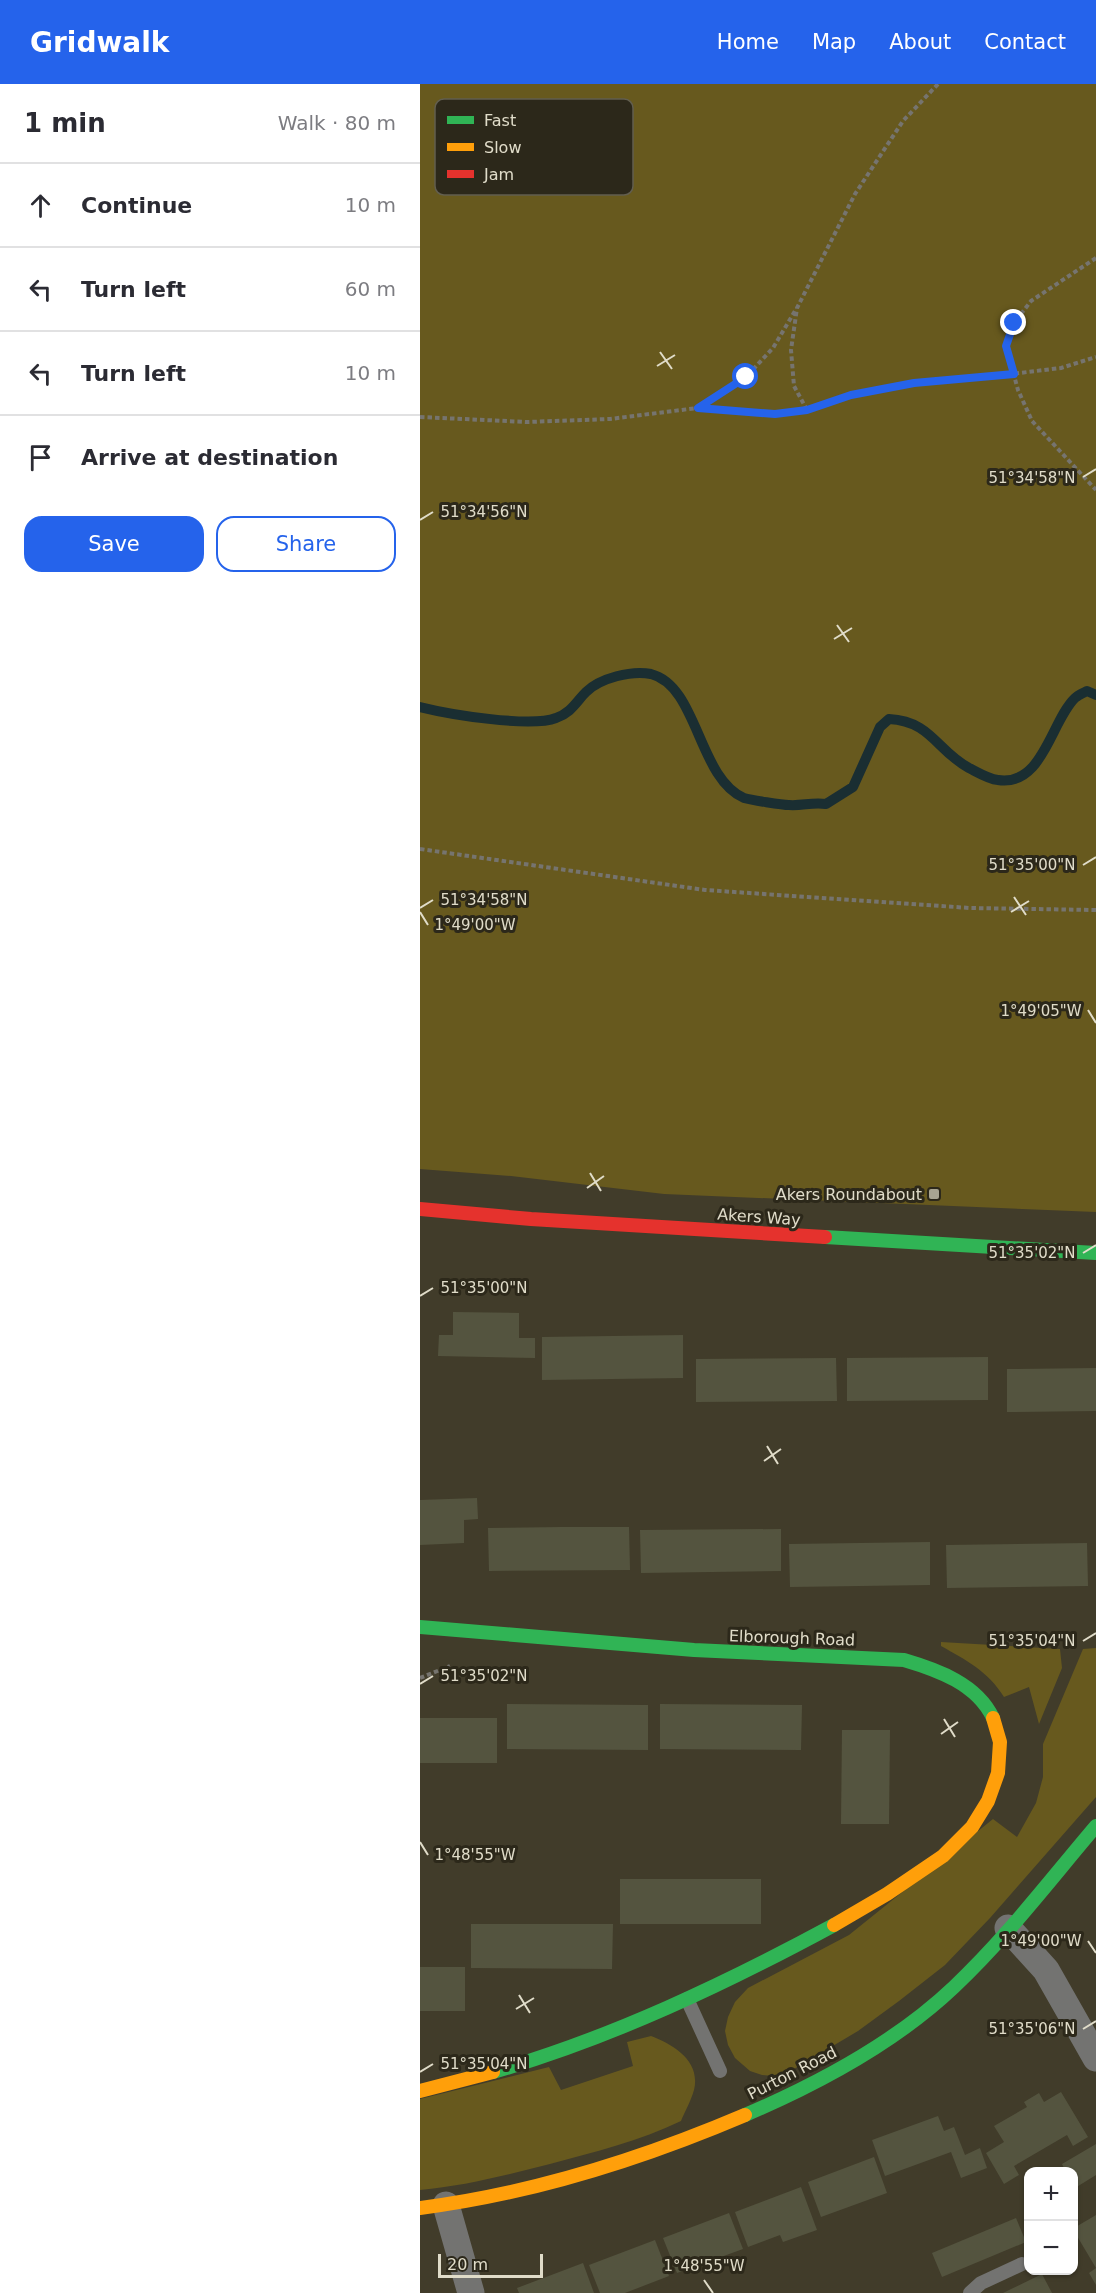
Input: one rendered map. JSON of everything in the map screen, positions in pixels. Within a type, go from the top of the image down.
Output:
[{"type":"street","name":"Akers Way","points":[[420,1209],[543,1220],[1096,1253]]},
{"type":"street","name":"Elborough Road","points":[[420,1627],[694,1650],[904,1660],[930,1666],[954,1677],[973,1691],[986,1706],[1000,1736],[999,1777],[988,1803],[971,1827],[950,1850],[850,1918],[687,1999]]},
{"type":"street","name":"Purton Road","points":[[433,2206],[542,2184],[635,2156],[781,2100],[826,2077],[886,2041],[966,1975],[1096,1827]]},
{"type":"street","points":[[1008,1928],[1046,1970],[1096,2058]]},
{"type":"street","points":[[420,2091],[487,2074],[550,2054],[687,1999]]},
{"type":"street","points":[[433,2206],[471,2293]]},
{"type":"lane","points":[[687,1999],[720,2071]]},
{"type":"lane","points":[[970,2293],[981,2283],[1022,2264]]},
{"type":"path","points":[[698,408],[746,377],[773,348],[797,308],[855,194],[903,121],[938,84]]},
{"type":"path","points":[[1096,258],[1031,302],[1014,323],[1006,346],[1018,390],[1032,421],[1096,489]]},
{"type":"path","points":[[797,308],[790,350],[794,386],[807,410]]},
{"type":"path","points":[[420,417],[526,422],[610,418],[698,408],[775,414],[807,410],[851,395],[914,383],[1061,368],[1096,357]]},
{"type":"path","points":[[420,849],[705,890],[970,908],[1096,910]]},
{"type":"shaded area","points":[[420,84],[1096,84],[1096,1212],[664,1194],[511,1176],[420,1169]]},
{"type":"shaded area","points":[[941,1642],[1060,1649],[1062,1668],[1039,1724],[1029,1687],[1004,1697],[984,1673],[941,1646]]},
{"type":"shaded area","points":[[1096,1648],[1096,1797],[990,1918],[945,1965],[858,2031],[789,2072],[774,2076],[750,2071],[735,2058],[728,2045],[725,2031],[735,2002],[748,1988],[849,1935],[993,1819],[1017,1837],[1036,1803],[1043,1777],[1043,1744],[1083,1649]]},
{"type":"shaded area","points":[[651,2036],[677,2049],[690,2063],[693,2071],[694,2090],[681,2121],[633,2140],[550,2164],[469,2183],[420,2190],[420,2099],[549,2067],[561,2090],[633,2066],[627,2042]]},
{"type":"building","points":[[453,1312],[519,1313],[519,1338],[535,1338],[535,1358],[438,1356],[439,1335],[453,1335]]},
{"type":"building","points":[[683,1335],[683,1378],[542,1380],[542,1337]]},
{"type":"building","points":[[988,1357],[988,1400],[847,1401],[847,1358]]},
{"type":"building","points":[[836,1358],[837,1401],[696,1402],[696,1359]]},
{"type":"building","points":[[1096,1368],[1096,1411],[1007,1412],[1007,1369]]},
{"type":"building","points":[[477,1498],[478,1519],[464,1520],[464,1543],[420,1545],[420,1500]]},
{"type":"building","points":[[629,1527],[630,1570],[489,1571],[488,1528]]},
{"type":"building","points":[[781,1529],[781,1571],[641,1573],[640,1530]]},
{"type":"building","points":[[930,1542],[930,1585],[790,1587],[789,1544]]},
{"type":"building","points":[[1087,1543],[1088,1586],[947,1588],[946,1545]]},
{"type":"building","points":[[507,1704],[648,1705],[648,1750],[507,1749]]},
{"type":"building","points":[[660,1704],[802,1705],[801,1750],[660,1749]]},
{"type":"building","points":[[420,1718],[497,1718],[497,1763],[420,1763]]},
{"type":"building","points":[[842,1730],[890,1730],[889,1824],[841,1824]]},
{"type":"building","points":[[620,1879],[761,1879],[761,1924],[620,1924]]},
{"type":"building","points":[[471,1924],[613,1924],[612,1969],[471,1968]]},
{"type":"building","points":[[420,1967],[465,1967],[465,2011],[420,2011]]},
{"type":"building","points":[[1061,2092],[1088,2137],[1073,2146],[1067,2135],[1014,2166],[1019,2175],[1004,2184],[986,2153],[1004,2142],[994,2126],[1027,2107],[1024,2102],[1039,2093],[1044,2102]]},
{"type":"building","points":[[938,2116],[944,2131],[954,2127],[965,2155],[980,2148],[987,2168],[961,2178],[951,2152],[885,2176],[872,2140]]},
{"type":"building","points":[[1096,2144],[1096,2175],[1078,2186],[1078,2167],[1064,2167],[1062,2164]]},
{"type":"building","points":[[874,2157],[887,2193],[821,2217],[808,2182]]},
{"type":"building","points":[[801,2187],[817,2230],[783,2242],[780,2235],[748,2247],[735,2212]]},
{"type":"building","points":[[729,2213],[743,2249],[677,2273],[663,2238]]},
{"type":"building","points":[[1096,2215],[1096,2268],[1078,2238],[1078,2226]]},
{"type":"building","points":[[1016,2218],[1024,2237],[1024,2243],[942,2277],[932,2253]]},
{"type":"building","points":[[655,2240],[669,2276],[625,2293],[600,2293],[589,2265]]},
{"type":"building","points":[[583,2263],[594,2293],[519,2293],[517,2288]]},
{"type":"building","points":[[1096,2268],[1096,2285],[1089,2273]]},
{"type":"building","points":[[1043,2275],[1052,2293],[1003,2293]]},
{"type":"waterway","points":[[420,707],[489,719],[544,721],[566,713],[592,687],[608,679],[626,674],[651,674],[667,682],[679,696],[717,772],[729,787],[744,798],[794,805],[826,804],[853,787],[880,727],[889,719],[915,725],[958,761],[983,775],[998,780],[1013,779],[1026,773],[1036,763],[1075,698],[1087,691],[1096,695]]},
{"type":"traffic: fast","points":[[825,1237],[1096,1253]]},
{"type":"traffic: fast","points":[[420,1627],[694,1650],[904,1660],[930,1668],[967,1687],[986,1706],[993,1718]]},
{"type":"traffic: fast","points":[[745,2115],[856,2060],[882,2044],[931,2007],[992,1949],[1096,1826]]},
{"type":"traffic: fast","points":[[493,2072],[581,2043],[667,2008],[834,1925]]},
{"type":"traffic: slow","points":[[834,1925],[887,1894],[943,1856],[972,1827],[988,1801],[998,1773],[1000,1742],[993,1718]]},
{"type":"traffic: slow","points":[[420,2091],[493,2072]]},
{"type":"traffic: slow","points":[[420,2208],[503,2194],[545,2184],[627,2160],[745,2115]]},
{"type":"traffic: jam","points":[[420,1209],[531,1219],[825,1237]]},
{"type":"place","name":"Akers Roundabout","points":[[934,1194]]},
{"type":"route","points":[[746,377],[698,408],[775,414],[807,410],[851,395],[914,383],[1014,374],[1006,346],[1014,323]]}]
